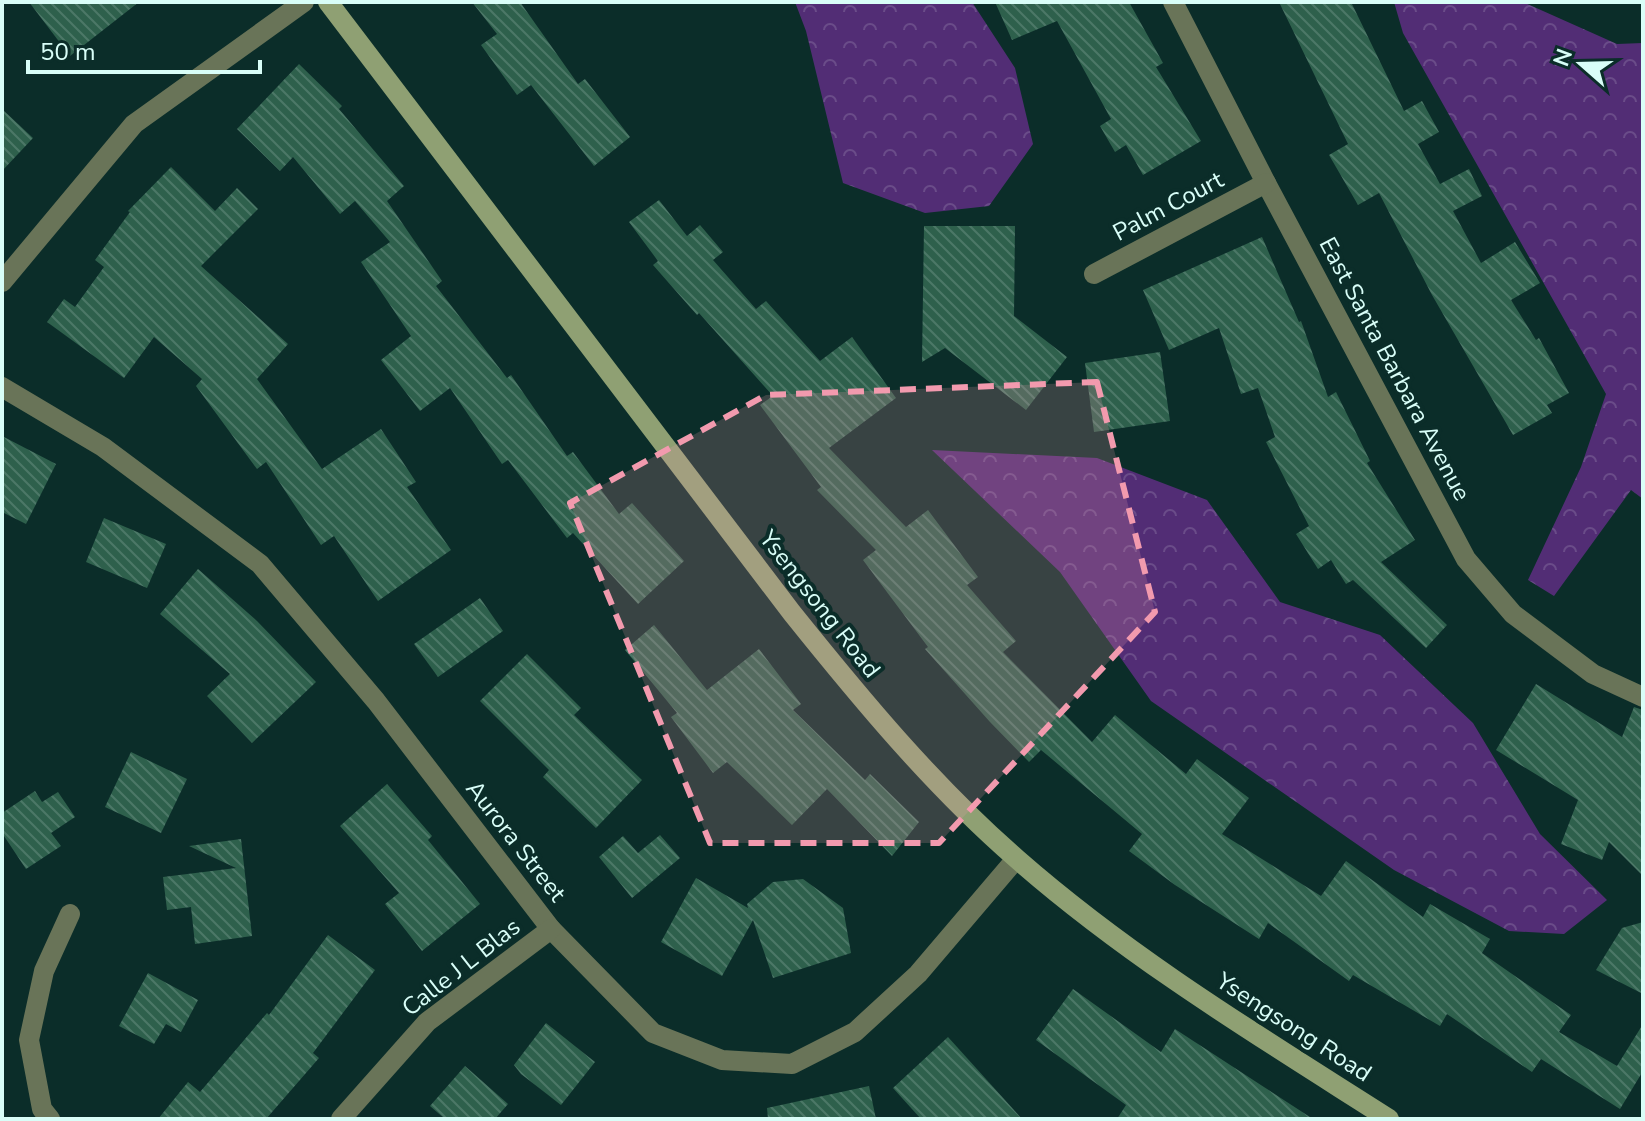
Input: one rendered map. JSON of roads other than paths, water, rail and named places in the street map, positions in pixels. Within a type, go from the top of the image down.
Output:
[{"type":"main road","name":"Ysengsong Road","points":[[328,2],[845,680],[906,748],[1016,859],[1144,959],[1389,1119]]},
{"type":"street","points":[[2,282],[134,124],[304,2]]},
{"type":"street","name":"East Santa Barbara Avenue","points":[[1173,2],[1466,559],[1513,614],[1593,674],[1643,697]]},
{"type":"street","name":"Palm Court","points":[[1094,274],[1266,183]]},
{"type":"street","name":"Aurora Street","points":[[2,387],[103,447],[260,564],[376,701],[551,929],[653,1033],[722,1060],[792,1064],[855,1032],[865,1023],[918,974],[1016,859]]},
{"type":"street","points":[[50,1119],[42,1109],[29,1040],[44,971],[70,914]]},
{"type":"street","name":"Calle J L Blas","points":[[341,1119],[427,1022],[551,929]]}]
